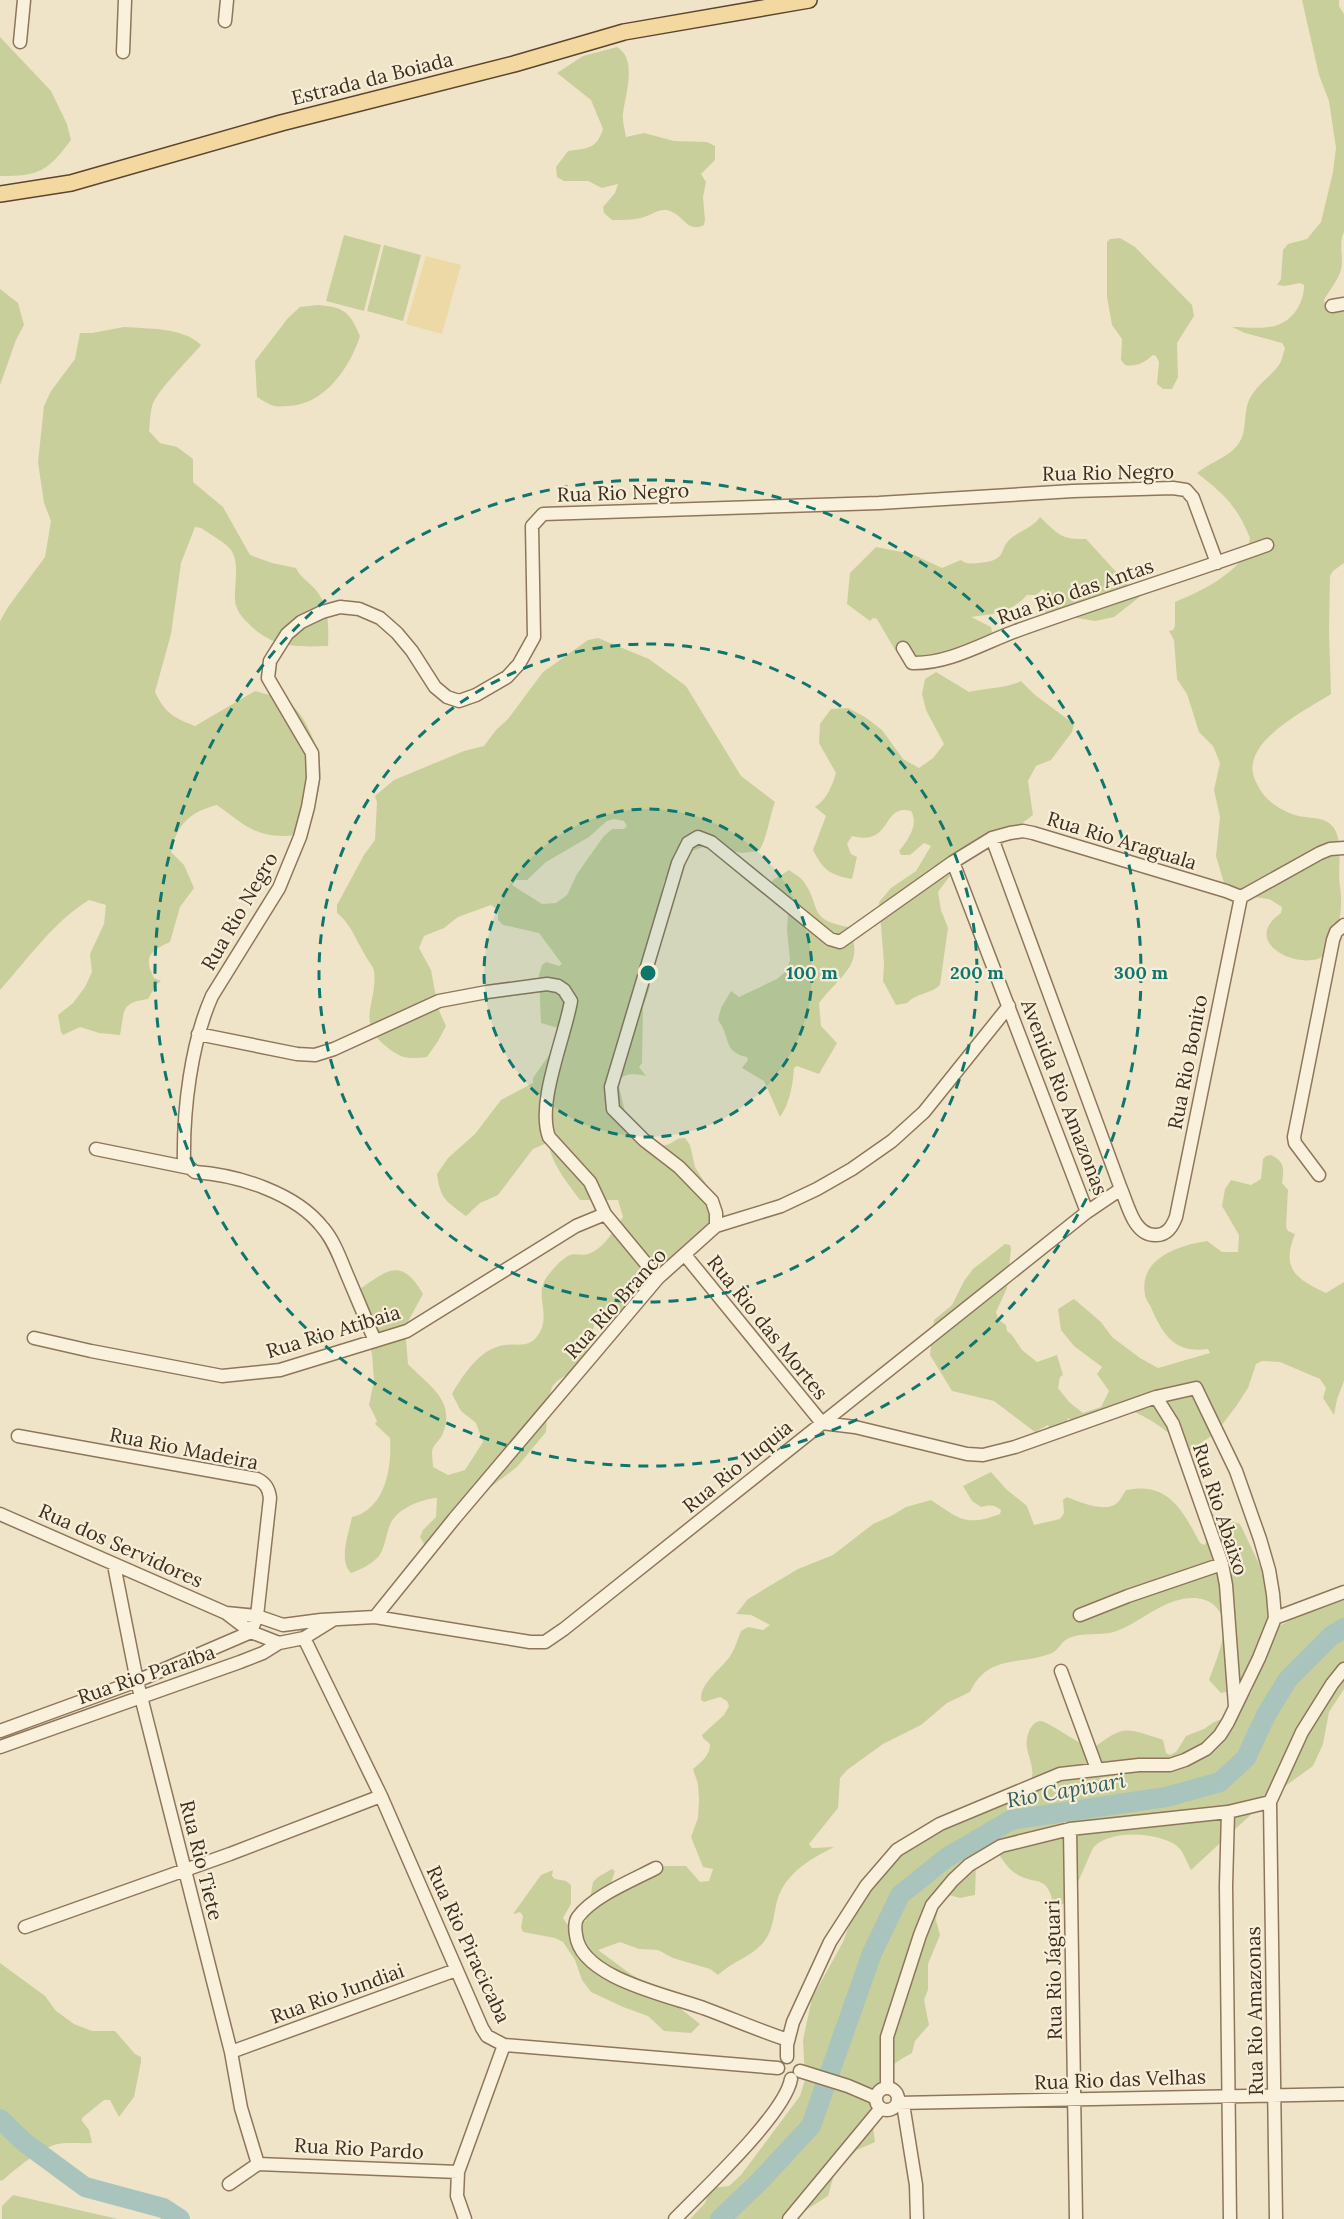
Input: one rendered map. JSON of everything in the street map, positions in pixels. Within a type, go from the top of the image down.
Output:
[{"type":"main road","name":"Estrada da Boiada","points":[[0,194],[82,181],[281,123],[514,64],[624,32],[755,4],[809,0]]},
{"type":"street","points":[[20,42],[24,0]]},
{"type":"street","points":[[123,52],[125,0]]},
{"type":"street","points":[[225,21],[227,0]]},
{"type":"street","name":"Rua Rio Negro","points":[[190,1168],[184,1162],[183,1135],[198,1034],[212,996],[279,888],[300,837],[308,807],[313,778],[312,753],[268,678],[270,661],[287,634],[302,622],[340,608],[359,609],[380,618],[397,633],[412,651],[435,687],[447,697],[459,701],[477,694],[507,677],[519,664],[534,636],[532,526],[543,514],[879,503],[1073,491],[1173,488],[1186,490],[1193,498],[1216,563]]},
{"type":"street","name":"Rua Rio das Antas","points":[[903,648],[912,663],[926,663],[948,658],[1015,631],[1267,545]]},
{"type":"street","name":"Rua Rio Araguala","points":[[716,1226],[716,1213],[712,1201],[679,1167],[644,1140],[613,1109],[611,1087],[678,863],[688,843],[698,837],[711,842],[830,939],[840,942],[953,862],[992,838],[1023,831],[1241,897]]},
{"type":"street","name":"Avenida Rio Amazonas","points":[[992,838],[1121,1189]]},
{"type":"street","points":[[1241,897],[1330,849],[1344,848]]},
{"type":"street","name":"Avenida Rio Amazonas","points":[[953,862],[1087,1212]]},
{"type":"street","name":"Rua Rio Bonito","points":[[1121,1189],[1136,1226],[1142,1231],[1157,1235],[1168,1231],[1173,1225],[1241,897]]},
{"type":"street","points":[[1319,1175],[1295,1143],[1294,1137],[1333,940],[1336,932],[1344,925]]},
{"type":"street","points":[[198,1034],[297,1054],[315,1055],[334,1049],[439,1001],[533,985],[558,986],[568,994],[571,1001],[547,1102],[546,1129],[549,1137],[590,1182],[605,1214],[658,1278]]},
{"type":"street","name":"Rua Rio Branco","points":[[375,1617],[454,1519],[658,1278],[716,1226],[781,1206],[817,1189],[852,1169],[892,1141],[931,1104],[1009,1006]]},
{"type":"street","points":[[96,1149],[190,1168],[195,1172],[238,1178],[290,1201],[323,1228],[337,1250],[375,1341]]},
{"type":"street","name":"Rua Rio Juquia","points":[[283,1625],[375,1617],[530,1642],[545,1642],[1087,1212],[1121,1189]]},
{"type":"street","name":"Rua Rio Atibaia","points":[[34,1338],[222,1376],[280,1370],[407,1331],[576,1226],[605,1214]]},
{"type":"street","name":"Rua Rio das Mortes","points":[[685,1255],[822,1423]]},
{"type":"street","name":"Rua Rio Abaixo","points":[[1236,1709],[1226,1585],[1222,1564],[1173,1424],[1159,1402],[1196,1388],[1236,1471],[1260,1539],[1269,1570],[1275,1618]]},
{"type":"street","points":[[822,1423],[855,1427],[967,1454],[983,1455],[1159,1402]]},
{"type":"street","name":"Rua Rio Madeira","points":[[18,1436],[257,1479],[267,1486],[270,1498],[257,1616],[251,1632]]},
{"type":"street","name":"Rua dos Servidores","points":[[0,1514],[226,1613],[251,1632],[279,1642]]},
{"type":"street","points":[[1080,1615],[1222,1564]]},
{"type":"street","name":"Rua Rio Tiete","points":[[114,1565],[137,1681],[231,2052],[241,2108],[258,2164]]},
{"type":"street","points":[[788,2057],[788,2040],[793,2022],[830,1942],[866,1886],[897,1850],[940,1824],[1060,1774],[1139,1765],[1170,1765],[1206,1749],[1220,1735],[1236,1709],[1275,1618],[1344,1592]]},
{"type":"street","name":"Rua dos Servidores","points":[[226,1613],[257,1616],[283,1625]]},
{"type":"street","name":"Rua Rio Juquia","points":[[304,1638],[334,1620]]},
{"type":"street","points":[[279,1642],[283,1625]]},
{"type":"street","name":"Rua Rio Paraíba","points":[[0,1731],[137,1681],[251,1632]]},
{"type":"street","name":"Rua Rio Paraíba","points":[[0,1748],[240,1662],[263,1653],[279,1642],[304,1638]]},
{"type":"street","name":"Rua Rio Piracicaba","points":[[304,1638],[381,1796],[487,2036],[504,2045],[778,2068]]},
{"type":"street","points":[[887,2088],[887,2037],[920,1935],[932,1905],[969,1865],[1001,1846],[1070,1829],[1228,1812],[1270,1802],[1302,1732],[1344,1669]]},
{"type":"street","points":[[1061,1671],[1097,1769]]},
{"type":"street","points":[[25,1927],[184,1871],[381,1796]]},
{"type":"street","name":"Rua Rio Amazonas","points":[[1270,1802],[1276,2219]]},
{"type":"street","name":"Rua Rio Amazonas","points":[[1228,1812],[1226,1886],[1230,2219]]},
{"type":"street","name":"Rua Rio Jáguari","points":[[1070,1829],[1076,2219]]},
{"type":"street","points":[[656,1868],[593,1902],[577,1918],[575,1931],[577,1942],[585,1954],[604,1970],[647,1991],[705,2009],[788,2040]]},
{"type":"street","name":"Rua Rio Jundiai","points":[[231,2052],[456,1970]]},
{"type":"street","points":[[465,2219],[457,2196],[458,2172],[504,2045]]},
{"type":"street","points":[[788,2057],[781,2061],[778,2068],[782,2077],[816,2076],[848,2086],[891,2110],[900,2103]]},
{"type":"street","points":[[675,2219],[766,2122],[784,2099],[798,2063],[788,2057]]},
{"type":"street","points":[[789,2219],[878,2103],[880,2091],[887,2088],[897,2092],[900,2103],[915,2185],[917,2219]]},
{"type":"street","name":"Rua Rio das Velhas","points":[[900,2103],[1344,2094]]},
{"type":"street","points":[[229,2184],[258,2164]]},
{"type":"street","name":"Rua Rio Pardo","points":[[258,2164],[458,2172]]},
{"type":"green space","points":[[1302,0],[1339,0],[1339,6],[1344,14],[1342,265],[1338,278],[1324,300],[1327,308],[1337,312],[1344,306],[1344,563],[1330,576],[1331,694],[1291,719],[1264,742],[1256,754],[1252,768],[1259,788],[1271,802],[1297,816],[1325,821],[1334,828],[1337,835],[1340,849],[1340,915],[1330,948],[1326,954],[1315,960],[1290,958],[1278,952],[1270,944],[1266,935],[1270,924],[1281,913],[1282,907],[1269,899],[1237,895],[1224,883],[1216,856],[1220,817],[1214,790],[1220,763],[1213,746],[1199,732],[1187,694],[1177,679],[1174,640],[1169,631],[1175,626],[1175,602],[1203,589],[1231,571],[1247,551],[1250,538],[1235,509],[1222,494],[1197,473],[1227,454],[1239,443],[1244,431],[1249,400],[1255,390],[1281,362],[1285,348],[1282,343],[1232,327],[1274,326],[1289,319],[1297,309],[1303,296],[1304,285],[1300,283],[1277,285],[1281,279],[1283,250],[1288,244],[1307,239],[1321,222],[1333,172],[1336,148],[1329,101],[1319,75]]},
{"type":"green space","points":[[0,37],[51,91],[67,124],[71,140],[48,165],[41,170],[24,175],[0,176]]},
{"type":"green space","points":[[617,47],[627,60],[629,68],[623,117],[626,137],[644,133],[674,141],[707,142],[715,146],[715,160],[701,174],[706,182],[703,197],[704,225],[690,226],[668,210],[638,219],[612,220],[604,213],[603,207],[615,193],[618,184],[602,188],[588,181],[564,181],[557,177],[556,167],[568,151],[590,147],[597,141],[603,129],[591,100],[557,73],[583,56]]},
{"type":"green space","points":[[344,235],[381,245],[364,311],[326,301]]},
{"type":"green space","points":[[1120,238],[1135,247],[1192,305],[1194,316],[1177,343],[1178,377],[1172,389],[1163,389],[1157,384],[1159,362],[1156,356],[1153,355],[1136,365],[1125,365],[1121,360],[1122,339],[1112,325],[1107,297],[1107,242],[1110,239]]},
{"type":"green space","points":[[384,245],[421,255],[403,321],[367,311]]},
{"type":"green space","points":[[0,289],[18,303],[24,325],[16,340],[0,385]]},
{"type":"green space","points":[[318,305],[340,309],[353,321],[360,336],[350,360],[334,382],[313,399],[288,406],[267,403],[257,397],[255,361],[288,318],[300,307]]},
{"type":"green space","points":[[124,327],[175,332],[194,339],[201,345],[155,399],[151,409],[149,431],[160,443],[177,447],[193,459],[193,482],[223,507],[250,555],[296,568],[320,595],[326,609],[328,623],[328,646],[295,646],[275,642],[257,631],[239,613],[235,603],[234,555],[221,541],[201,528],[195,527],[181,563],[171,634],[155,692],[171,714],[195,726],[255,691],[286,701],[302,718],[315,744],[321,771],[320,784],[312,810],[297,835],[272,835],[253,830],[217,805],[199,811],[186,821],[177,834],[171,852],[184,865],[194,888],[180,907],[170,942],[158,948],[150,956],[149,965],[154,978],[161,981],[148,999],[133,1003],[125,1009],[120,1035],[99,1033],[80,1027],[63,1035],[58,1015],[73,1003],[85,987],[92,972],[90,954],[104,924],[106,905],[89,900],[76,909],[52,930],[0,990],[0,621],[45,557],[51,521],[44,503],[38,462],[44,406],[51,391],[75,359],[80,333]]},
{"type":"green space","points":[[1040,517],[1060,535],[1086,539],[1129,586],[1142,595],[1114,617],[1095,621],[1046,613],[1044,609],[1049,596],[1043,589],[1036,595],[1027,595],[1008,609],[971,617],[991,627],[992,632],[989,637],[947,660],[902,656],[895,650],[877,619],[873,618],[870,621],[847,604],[850,573],[876,547],[912,554],[942,568],[961,560],[965,563],[979,563],[999,556],[1009,540],[1031,526]]},
{"type":"green space","points":[[598,638],[649,659],[686,686],[741,776],[775,802],[759,851],[742,853],[706,846],[689,852],[664,881],[660,900],[658,939],[649,990],[643,1007],[642,1063],[639,1067],[646,1076],[627,1075],[618,1082],[631,1138],[651,1146],[666,1145],[679,1138],[685,1138],[690,1145],[695,1167],[718,1203],[713,1208],[706,1239],[681,1267],[652,1278],[639,1290],[619,1322],[609,1346],[611,1332],[603,1315],[597,1316],[585,1356],[579,1367],[557,1381],[552,1387],[548,1401],[546,1432],[517,1467],[487,1490],[431,1544],[424,1544],[420,1537],[423,1530],[436,1517],[437,1498],[424,1500],[403,1510],[393,1519],[379,1556],[366,1566],[351,1573],[347,1568],[345,1554],[352,1517],[373,1505],[384,1485],[390,1461],[390,1438],[375,1424],[377,1421],[369,1405],[374,1380],[372,1354],[352,1294],[381,1275],[398,1270],[406,1273],[423,1294],[405,1327],[408,1364],[431,1386],[443,1402],[446,1421],[442,1435],[433,1448],[432,1457],[433,1467],[448,1475],[465,1470],[483,1442],[476,1423],[461,1411],[452,1394],[461,1379],[488,1351],[505,1345],[527,1344],[538,1335],[543,1321],[542,1292],[546,1278],[557,1265],[572,1254],[584,1255],[594,1252],[608,1238],[623,1217],[618,1200],[580,1200],[556,1165],[549,1142],[533,1149],[498,1195],[480,1203],[466,1216],[449,1203],[440,1189],[437,1174],[448,1158],[475,1134],[501,1100],[533,1083],[533,1078],[563,1035],[558,1028],[541,1023],[539,975],[542,965],[546,962],[559,966],[562,964],[539,933],[503,925],[498,920],[498,910],[491,905],[458,917],[444,928],[424,936],[419,948],[431,970],[438,1008],[446,1026],[427,1057],[406,1057],[388,1048],[372,1030],[370,1012],[374,983],[373,967],[350,927],[337,913],[337,905],[364,855],[375,840],[377,802],[375,796],[394,780],[464,751],[484,746],[508,719],[543,672],[588,640]],"holes":[[[614,819],[624,821],[627,826],[624,829],[612,829],[603,837],[577,874],[567,895],[556,903],[542,904],[512,885],[516,880],[527,880],[546,862],[589,837],[607,821]]]},
{"type":"green space","points":[[936,672],[969,692],[1003,687],[1021,681],[1035,695],[1074,724],[1072,732],[1051,760],[1036,766],[1028,781],[1033,815],[1017,827],[1002,845],[989,840],[961,861],[938,892],[941,910],[948,928],[940,985],[907,1003],[896,1005],[883,981],[884,963],[879,902],[891,888],[916,871],[931,846],[924,843],[910,855],[901,855],[899,851],[909,837],[914,822],[911,811],[902,810],[895,813],[874,836],[865,838],[852,836],[847,844],[851,854],[857,857],[852,879],[838,876],[824,867],[813,850],[826,816],[815,807],[826,796],[836,773],[819,743],[820,724],[831,709],[848,708],[882,730],[903,759],[919,768],[933,758],[944,744],[926,710],[922,694],[925,679]]},
{"type":"green space","points":[[789,870],[804,882],[821,916],[835,924],[848,927],[854,951],[849,968],[819,1003],[821,1026],[837,1043],[819,1074],[797,1066],[794,1068],[790,1093],[780,1117],[764,1081],[742,1068],[748,1060],[747,1057],[739,1055],[730,1047],[718,1020],[721,1008],[731,991],[739,997],[777,979],[786,971],[790,960],[788,913],[766,891],[773,880]]},
{"type":"green space","points":[[1271,1155],[1281,1163],[1282,1183],[1288,1190],[1286,1227],[1288,1231],[1295,1234],[1290,1256],[1290,1264],[1294,1271],[1306,1282],[1326,1293],[1344,1282],[1344,1381],[1334,1415],[1323,1398],[1326,1388],[1320,1379],[1280,1362],[1262,1361],[1256,1364],[1248,1388],[1216,1433],[1187,1452],[1160,1427],[1128,1409],[1078,1425],[1068,1418],[1060,1438],[1054,1436],[1048,1425],[1035,1432],[994,1401],[952,1391],[930,1355],[934,1320],[952,1305],[973,1269],[1005,1244],[1010,1245],[1011,1249],[1007,1288],[996,1312],[998,1319],[1006,1325],[1007,1331],[1022,1350],[1037,1362],[1057,1355],[1063,1375],[1060,1377],[1058,1388],[1069,1402],[1083,1413],[1101,1407],[1109,1391],[1097,1374],[1102,1367],[1074,1346],[1061,1330],[1058,1309],[1074,1299],[1101,1322],[1112,1337],[1158,1368],[1210,1353],[1208,1349],[1197,1350],[1180,1346],[1167,1336],[1146,1297],[1145,1282],[1148,1272],[1154,1263],[1174,1250],[1207,1241],[1222,1252],[1238,1252],[1239,1235],[1222,1206],[1225,1189],[1231,1180],[1251,1185],[1261,1179],[1263,1159]]},
{"type":"green space","points":[[991,1472],[1006,1489],[1027,1506],[1034,1525],[1060,1519],[1064,1513],[1063,1500],[1067,1497],[1093,1506],[1107,1507],[1118,1502],[1126,1490],[1141,1488],[1164,1494],[1173,1501],[1200,1543],[1205,1545],[1207,1540],[1203,1511],[1240,1524],[1262,1570],[1271,1619],[1275,1627],[1305,1611],[1344,1595],[1344,1689],[1329,1712],[1323,1744],[1313,1766],[1270,1797],[1191,1870],[1179,1848],[1168,1841],[1146,1835],[1122,1835],[1110,1838],[1093,1848],[1070,1900],[1061,1905],[1053,1903],[1047,1887],[1015,1873],[996,1851],[976,1865],[975,1895],[960,1898],[945,1894],[939,1900],[936,1920],[940,1935],[928,1964],[928,1990],[924,2000],[929,2025],[915,2041],[912,2053],[888,2070],[876,2089],[872,2113],[875,2142],[857,2150],[835,2171],[828,2196],[792,2219],[690,2219],[705,2203],[711,2188],[729,2186],[741,2175],[800,2096],[805,2080],[803,2040],[812,1998],[843,1942],[854,1912],[873,1879],[921,1837],[1031,1780],[1032,1768],[1027,1741],[1029,1731],[1034,1724],[1039,1721],[1044,1722],[1091,1750],[1118,1732],[1132,1731],[1163,1740],[1166,1753],[1170,1755],[1176,1752],[1186,1736],[1235,1714],[1251,1693],[1257,1674],[1235,1690],[1221,1693],[1209,1680],[1222,1640],[1223,1618],[1214,1605],[1208,1601],[1192,1598],[1167,1604],[1114,1632],[1074,1636],[1066,1639],[1052,1653],[1006,1663],[986,1671],[970,1692],[947,1703],[921,1725],[883,1744],[847,1770],[840,1778],[838,1808],[809,1844],[812,1848],[834,1847],[809,1861],[789,1879],[779,1895],[770,1932],[753,1952],[718,1975],[710,1969],[673,1958],[658,1950],[639,1949],[620,1942],[598,1950],[632,1975],[649,1984],[700,2024],[691,2033],[664,2031],[648,2016],[591,1992],[582,1980],[575,1960],[563,1942],[555,1938],[523,1932],[521,1928],[523,1916],[520,1912],[513,1914],[541,1875],[553,1870],[552,1876],[555,1879],[566,1881],[571,1885],[571,1904],[563,1918],[567,1924],[586,1921],[593,1882],[612,1869],[615,1871],[611,1883],[613,1887],[629,1879],[635,1870],[648,1866],[686,1866],[700,1882],[709,1881],[713,1869],[703,1867],[691,1837],[698,1818],[699,1800],[698,1784],[693,1769],[710,1748],[710,1744],[702,1735],[724,1715],[729,1706],[727,1701],[720,1697],[704,1702],[701,1700],[702,1693],[708,1681],[732,1653],[741,1631],[748,1627],[763,1630],[770,1625],[751,1615],[736,1614],[748,1599],[798,1569],[833,1555],[873,1524],[906,1507],[931,1500],[963,1519],[979,1520],[1000,1514],[1001,1510],[996,1507],[989,1505],[981,1507],[972,1501],[963,1486]]},
{"type":"green space","points":[[0,1963],[45,1996],[56,2011],[74,2024],[92,2031],[115,2031],[135,2054],[141,2057],[134,2097],[119,2117],[110,2100],[104,2100],[82,2118],[89,2130],[92,2143],[62,2143],[51,2146],[28,2160],[2,2181],[0,2180]]},
{"type":"green space","points":[[13,2195],[118,2219],[2,2219],[2,2206]]},
{"type":"sand","points":[[426,256],[461,265],[442,334],[406,324]]},
{"type":"waterway","name":"Rio Capivari","points":[[720,2219],[759,2182],[811,2126],[872,1953],[900,1895],[946,1858],[1011,1820],[1166,1797],[1220,1782],[1246,1758],[1266,1715],[1288,1679],[1331,1636],[1344,1628]]},
{"type":"waterway","name":"Rio Capivari","points":[[0,2119],[24,2142],[85,2187],[163,2208],[180,2219]]}]
